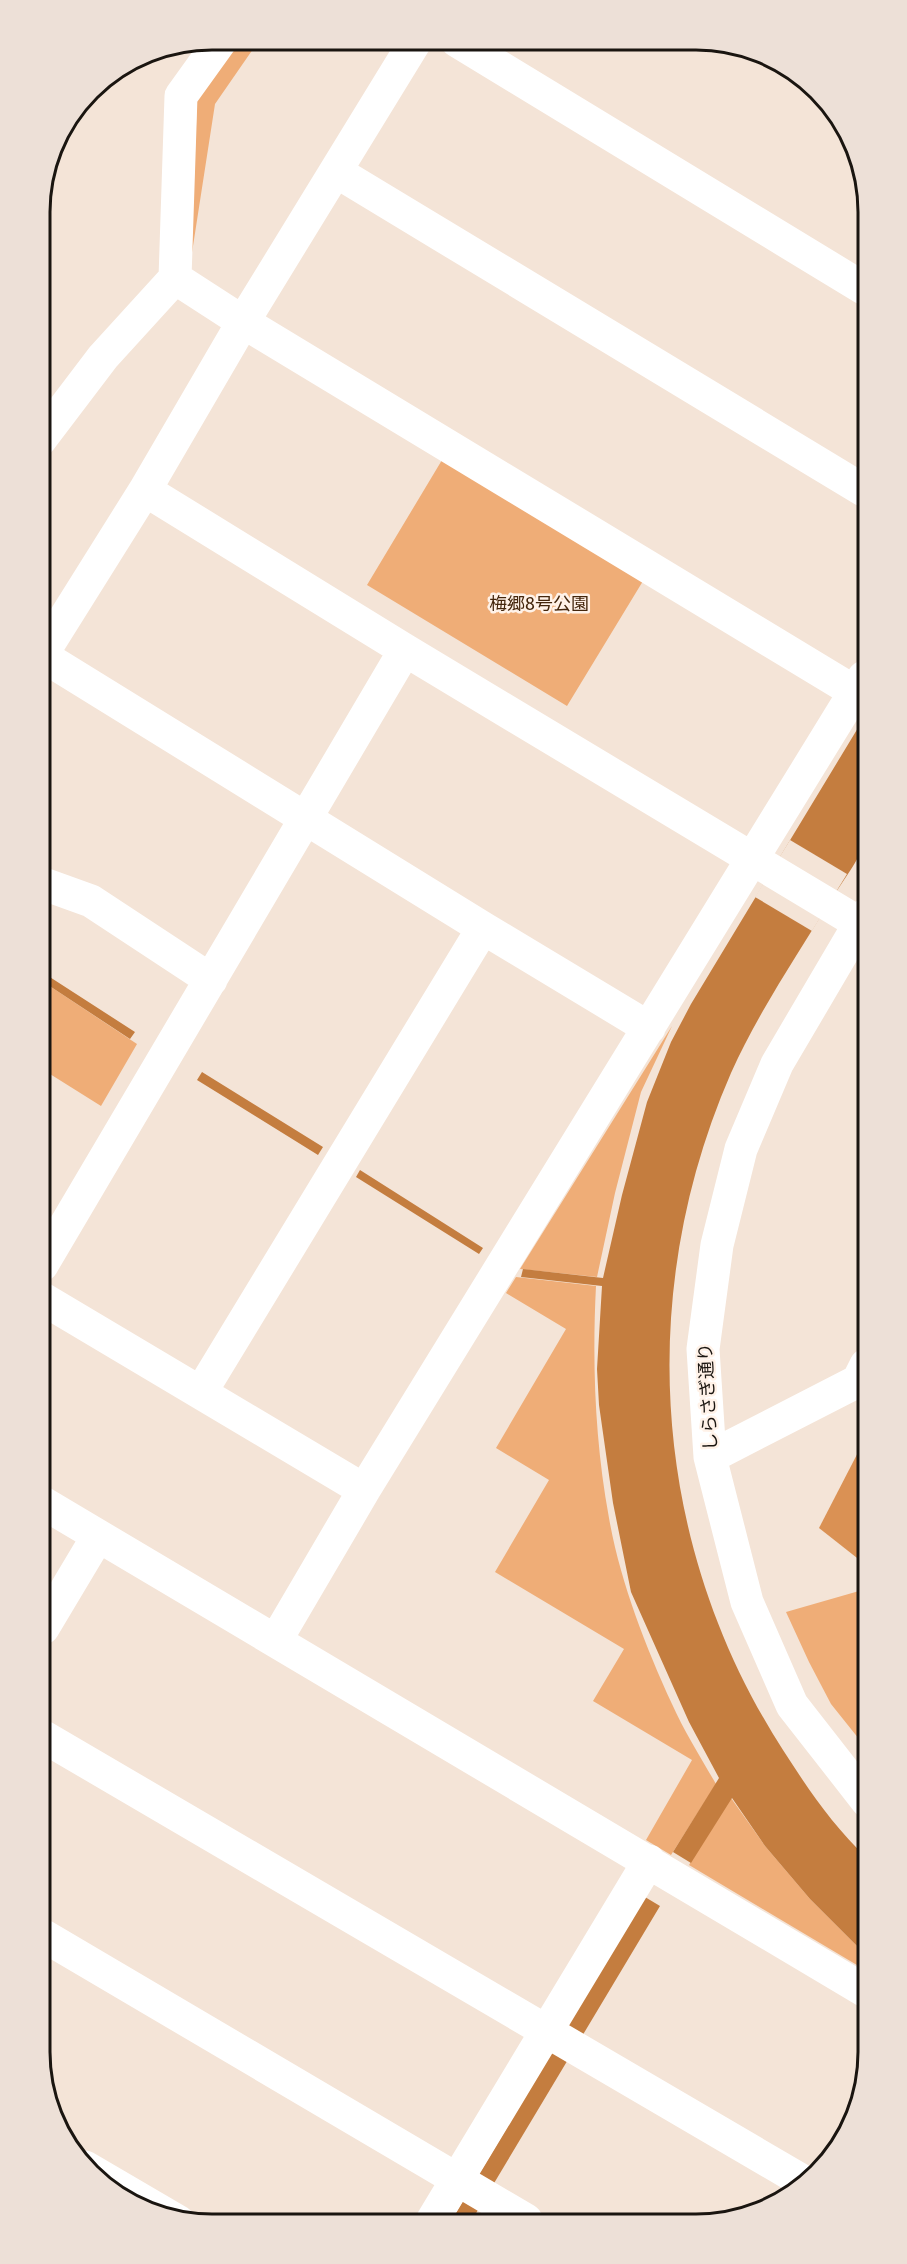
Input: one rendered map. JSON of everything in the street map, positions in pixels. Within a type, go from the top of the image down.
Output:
[{"type":"street","points":[[50,427],[103,357],[175,278],[181,96],[214,50]]},
{"type":"street","points":[[50,642],[145,490],[243,322],[410,50]]},
{"type":"street","points":[[473,50],[858,286]]},
{"type":"street","points":[[337,172],[858,487]]},
{"type":"street","points":[[175,278],[243,322],[858,684]]},
{"type":"street","points":[[145,490],[405,650],[856,918]]},
{"type":"street","points":[[50,1252],[405,650]]},
{"type":"street","points":[[50,662],[649,1028]]},
{"type":"street","points":[[276,1640],[364,1490],[649,1028],[762,864],[858,687]]},
{"type":"street","points":[[50,886],[91,901],[211,980]]},
{"type":"street","name":"しらさぎ通り","points":[[856,918],[777,1064],[741,1149],[717,1245],[703,1350],[710,1457],[747,1602],[792,1704],[857,1788]]},
{"type":"street","points":[[201,1392],[483,928]]},
{"type":"street","points":[[50,1304],[364,1490]]},
{"type":"street","points":[[710,1457],[857,1381]]},
{"type":"street","points":[[50,1507],[857,1986]]},
{"type":"street","points":[[50,1618],[98,1536]]},
{"type":"street","points":[[50,1741],[798,2177]]},
{"type":"street","points":[[436,2214],[649,1861]]},
{"type":"street","points":[[50,1940],[516,2214]]},
{"type":"green space","points":[[232,50],[252,50],[215,104],[191,259],[197,100]]},
{"type":"green space","name":"梅郷8号公園","points":[[442,460],[643,581],[567,706],[367,585]]},
{"type":"green space","points":[[50,986],[137,1044],[101,1106],[50,1074]]},
{"type":"green space","points":[[672,1026],[641,1092],[615,1193],[597,1277],[520,1269]]},
{"type":"green space","points":[[516,1277],[596,1286],[594,1344],[600,1460],[614,1542],[634,1612],[652,1659],[682,1724],[716,1784],[671,1855],[646,1840],[692,1760],[593,1701],[624,1649],[495,1572],[549,1480],[496,1448],[566,1329],[506,1293]]},
{"type":"green space","points":[[857,1592],[857,1737],[831,1704],[786,1612]]},
{"type":"green space","points":[[731,1798],[765,1846],[810,1899],[857,1946],[857,1965],[689,1865]]},
{"type":"shaded area","points":[[858,728],[858,858],[765,1007],[731,1073],[700,1158],[680,1244],[670,1331],[672,1419],[683,1505],[706,1590],[739,1672],[783,1750],[822,1807],[857,1848],[857,1946],[810,1899],[765,1846],[732,1798],[691,1863],[673,1852],[719,1778],[689,1722],[631,1592],[613,1503],[599,1405],[597,1369],[602,1286],[521,1277],[523,1269],[603,1278],[647,1102],[671,1042],[691,1004]]},
{"type":"shaded area","points":[[50,977],[135,1032],[130,1039],[50,986]]},
{"type":"shaded area","points":[[202,1072],[323,1147],[318,1155],[197,1080]]},
{"type":"shaded area","points":[[360,1170],[483,1248],[479,1254],[356,1177]]},
{"type":"shaded area","points":[[857,1454],[857,1558],[819,1528]]},
{"type":"shaded area","points":[[645,1897],[660,1906],[476,2214],[455,2214]]},
{"type":"pier","points":[[790,840],[847,874],[812,931],[755,897]]}]
